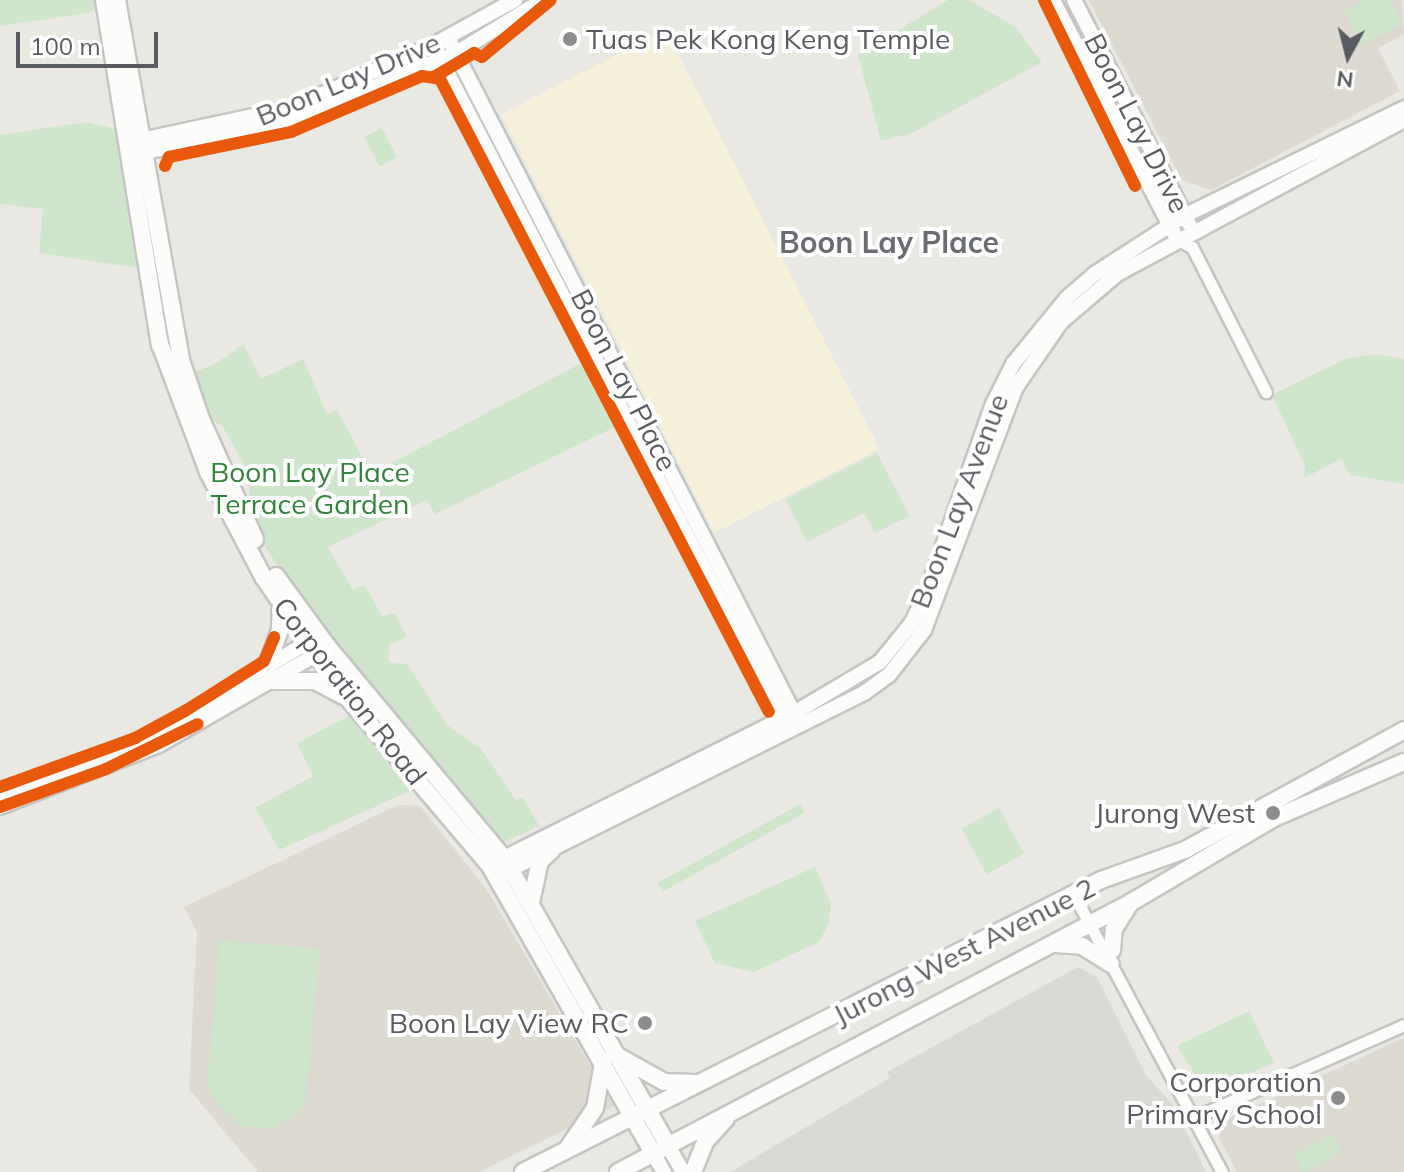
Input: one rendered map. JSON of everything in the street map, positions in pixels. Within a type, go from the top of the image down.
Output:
[{"type":"main road","name":"Corporation Road","points":[[104,0],[112,20],[134,148],[160,344],[180,403],[226,509],[281,606],[318,645],[531,903],[607,1058]]},
{"type":"main road","name":"Corporation Road","points":[[112,20],[117,0]]},
{"type":"main road","name":"Corporation Road","points":[[134,148],[170,316],[201,419],[274,573],[351,702],[501,867],[661,1150]]},
{"type":"main road","points":[[281,606],[280,630],[270,674],[315,681],[351,702]]},
{"type":"main road","name":"Jurong West Avenue 2","points":[[523,1172],[1077,893],[1185,850],[1404,730]]},
{"type":"main road","name":"Jurong West Avenue 2","points":[[618,1172],[1130,903],[1272,819],[1404,762]]},
{"type":"main road","points":[[531,903],[537,869],[552,850]]},
{"type":"main road","points":[[1053,944],[1082,946],[1112,957],[1114,929],[1130,903]]},
{"type":"main road","points":[[566,1150],[595,1108],[607,1058],[664,1082],[693,1083],[714,1077]]},
{"type":"main road","points":[[693,1172],[705,1142],[736,1110]]},
{"type":"street","name":"Boon Lay Drive","points":[[134,148],[259,119],[433,45],[515,0]]},
{"type":"street","name":"Boon Lay Drive","points":[[134,148],[267,129],[456,53],[543,0]]},
{"type":"street","name":"Boon Lay Drive","points":[[1053,0],[1170,225],[1188,240]]},
{"type":"street","name":"Boon Lay Drive","points":[[1074,0],[1184,216],[1188,240],[1266,392]]},
{"type":"street","name":"Boon Lay Place","points":[[448,38],[599,331],[791,721]]},
{"type":"street","name":"Boon Lay Place","points":[[433,45],[791,721]]},
{"type":"street","points":[[468,112],[482,103]]},
{"type":"street","name":"Boon Lay Avenue","points":[[501,867],[552,850],[791,721],[872,668],[911,624],[993,404],[1025,346],[1096,273],[1184,216],[1404,108]]},
{"type":"street","name":"Boon Lay Avenue","points":[[501,867],[791,721],[864,693],[909,652],[939,594],[1004,411],[1035,354],[1086,295],[1404,120]]},
{"type":"street","points":[[585,337],[599,331]]},
{"type":"street","points":[[0,807],[159,745],[318,645]]},
{"type":"street","points":[[0,795],[155,734],[270,674]]},
{"type":"street","points":[[1077,893],[1222,1172]]},
{"type":"street","points":[[1195,1117],[1404,1025]]},
{"type":"street","points":[[661,1150],[664,1172]]},
{"type":"street","points":[[661,1150],[683,1172]]},
{"type":"shaded area","points":[[1089,0],[1402,0],[1404,34],[1378,48],[1400,91],[1211,190],[1182,180]]},
{"type":"shaded area","name":"Boon Lay Place","points":[[666,30],[879,449],[715,533],[501,114]]},
{"type":"shaded area","points":[[398,805],[420,806],[485,887],[614,1106],[479,1172],[258,1172],[189,1089],[197,932],[184,907]]},
{"type":"shaded area","points":[[1078,967],[1097,977],[1146,1075],[1173,1105],[1206,1172],[730,1172],[890,1078],[887,1072]]},
{"type":"shaded area","name":"Corporation Primary School","points":[[1404,1038],[1404,1172],[1237,1172],[1219,1138],[1223,1121]]},
{"type":"green space","points":[[0,0],[96,0],[96,9],[88,13],[0,26]]},
{"type":"green space","points":[[948,0],[969,0],[1014,26],[1042,62],[912,133],[881,141],[858,55]]},
{"type":"green space","points":[[1365,0],[1390,0],[1403,24],[1362,45],[1344,11]]},
{"type":"green space","points":[[86,122],[124,131],[145,269],[39,253],[43,209],[0,204],[0,135]]},
{"type":"green space","points":[[382,128],[397,157],[379,166],[364,137]]},
{"type":"green space","name":"Boon Lay Place Terrace Garden","points":[[244,344],[261,379],[303,359],[327,414],[337,409],[371,474],[591,358],[623,423],[435,514],[427,500],[328,547],[353,590],[365,585],[382,616],[395,613],[407,637],[389,645],[389,662],[408,665],[447,725],[480,748],[516,800],[523,797],[539,826],[506,841],[493,840],[312,620],[265,546],[251,518],[249,473],[223,427],[207,417],[189,374],[213,365]]},
{"type":"green space","points":[[1372,354],[1404,359],[1404,484],[1350,475],[1341,459],[1304,478],[1305,466],[1272,395],[1345,359]]},
{"type":"green space","points":[[877,453],[910,516],[875,533],[864,513],[807,542],[785,499]]},
{"type":"green space","points":[[349,716],[410,791],[279,850],[255,808],[313,776],[297,743]]},
{"type":"green space","points":[[800,804],[805,813],[662,892],[657,883]]},
{"type":"green space","points":[[999,808],[1024,853],[987,874],[961,829]]},
{"type":"green space","points":[[815,867],[831,903],[829,923],[819,942],[754,972],[715,963],[695,921]]},
{"type":"green space","points":[[220,940],[320,949],[305,1106],[277,1129],[239,1126],[211,1098],[208,1079]]},
{"type":"green space","points":[[1249,1011],[1274,1063],[1206,1092],[1177,1046]]},
{"type":"green space","points":[[1332,1134],[1342,1153],[1305,1172],[1294,1154]]},
{"type":"cycle path","points":[[434,77],[474,53],[482,57],[551,0]]},
{"type":"cycle path","points":[[1044,0],[1135,186]]},
{"type":"cycle path","points":[[165,166],[169,157],[291,132],[422,76],[440,79],[769,712]]},
{"type":"cycle path","points":[[0,787],[135,738],[185,711],[264,661],[274,637]]},
{"type":"cycle path","points":[[0,807],[106,769],[198,724]]},
{"type":"place","name":"Tuas Pek Kong Keng Temple","points":[[570,39]]},
{"type":"place","name":"Jurong West","points":[[1273,813]]},
{"type":"place","name":"Boon Lay View RC","points":[[645,1023]]},
{"type":"place","name":"Corporation Primary School","points":[[1338,1098]]},
{"type":"district","name":"Boon Lay Place","points":[[889,242]]}]
